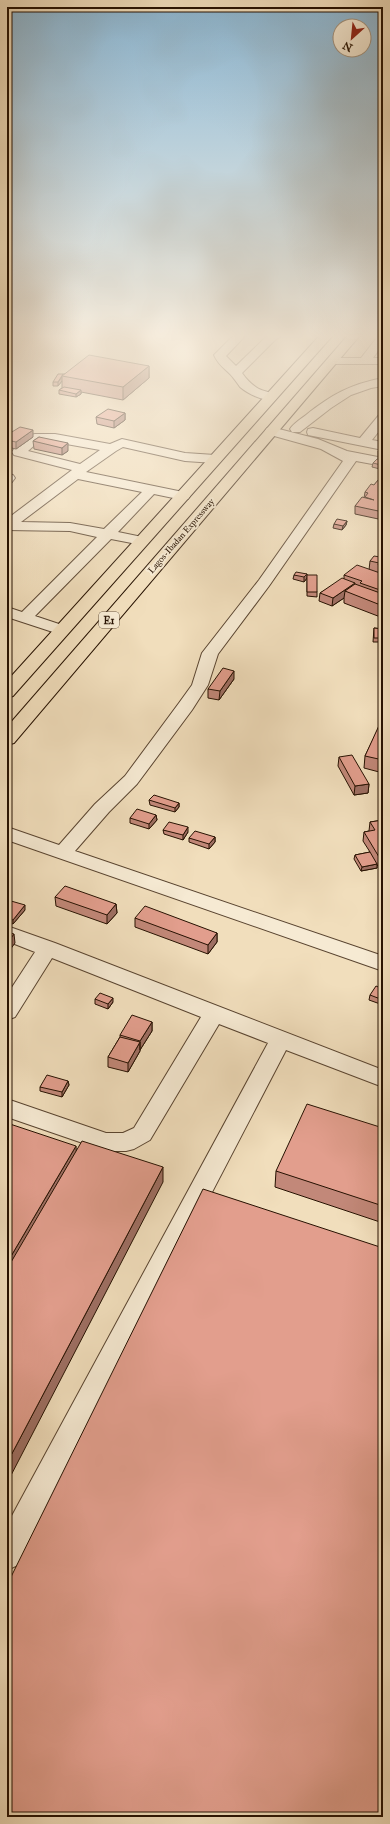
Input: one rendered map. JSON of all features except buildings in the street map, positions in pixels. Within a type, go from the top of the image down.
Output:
[{"type":"highway","name":"E1","points":[[7,692],[251,419]]},
{"type":"highway","name":"Lagos-Ibadan Expressway","points":[[7,739],[281,419]]},
{"type":"street","points":[[296,429],[308,419]]},
{"type":"street","points":[[364,441],[382,419]]},
{"type":"street","points":[[273,428],[296,429],[364,441],[383,446]]},
{"type":"street","points":[[273,428],[347,455],[383,462]]},
{"type":"street","points":[[111,448],[55,438],[35,438],[19,452],[79,472],[183,496]]},
{"type":"street","points":[[7,526],[111,448],[122,443],[185,458],[215,459]]},
{"type":"street","points":[[62,853],[102,808],[132,780],[186,706],[200,685],[210,653],[264,583],[348,464],[350,460],[347,455]]},
{"type":"street","points":[[25,618],[152,489]]},
{"type":"street","points":[[7,526],[70,527],[142,541]]},
{"type":"street","points":[[7,612],[62,630]]},
{"type":"street","points":[[7,833],[383,964]]},
{"type":"street","points":[[7,932],[383,1079]]},
{"type":"street","points":[[7,1012],[48,948]]},
{"type":"street","points":[[7,1108],[106,1142],[126,1142],[142,1134],[214,1013]]},
{"type":"street","points":[[7,1555],[281,1039]]}]
